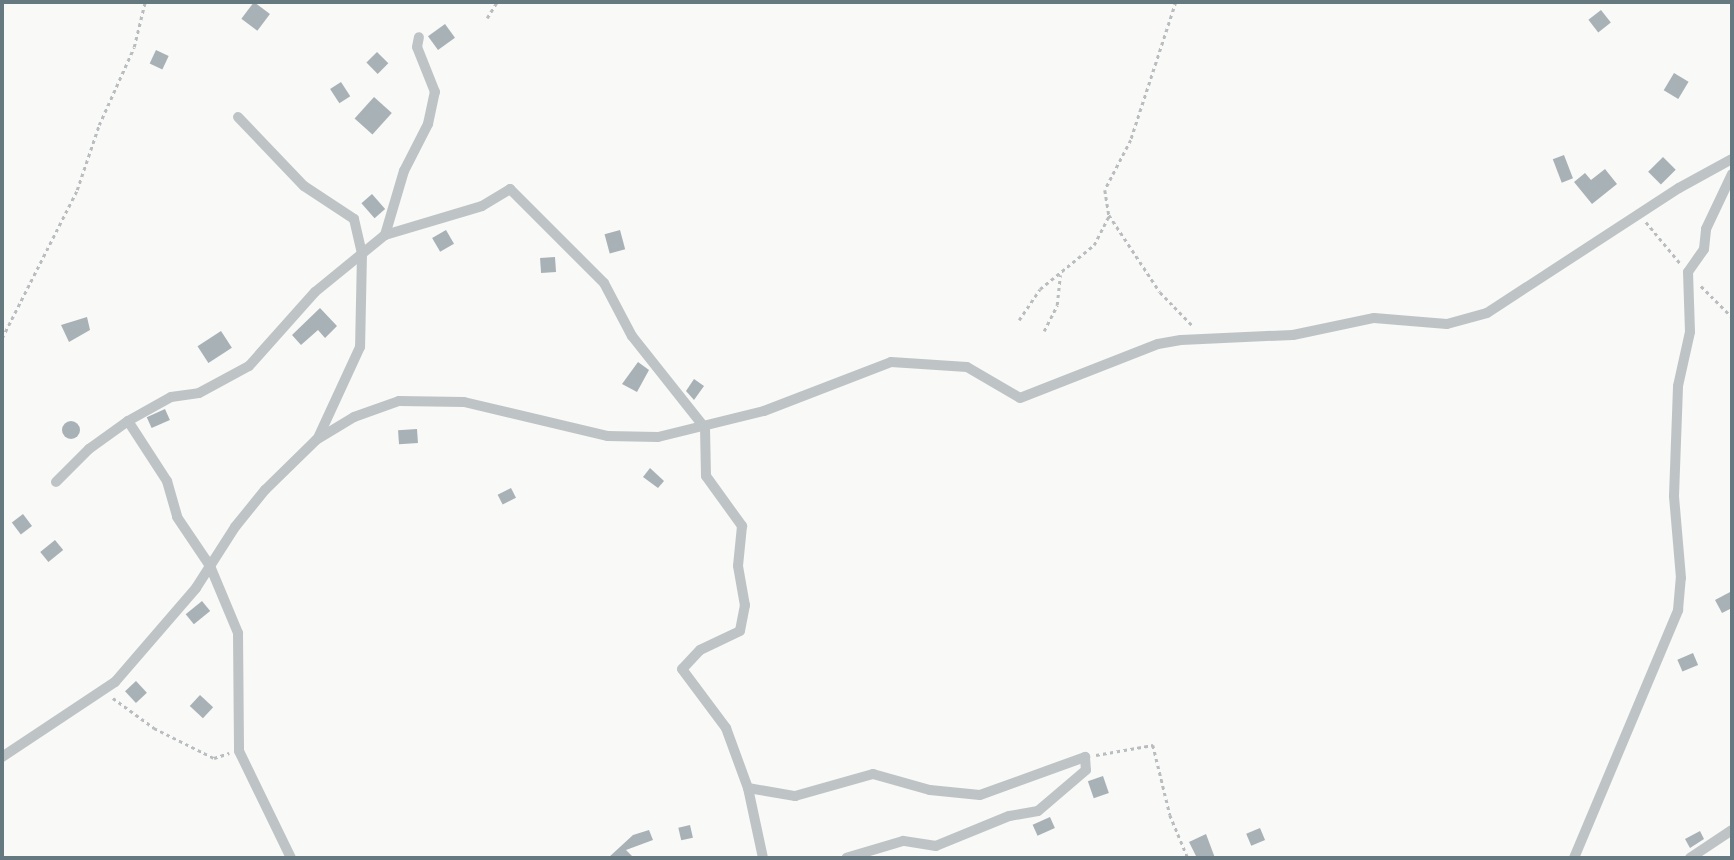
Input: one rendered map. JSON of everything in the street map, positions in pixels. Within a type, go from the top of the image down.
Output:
[{"type":"street","points":[[385,235],[404,171],[428,124],[435,92],[417,47],[419,37]]},
{"type":"street","points":[[238,117],[304,186],[354,219],[362,254],[360,347],[316,440]]},
{"type":"street","points":[[2,757],[102,690],[140,654],[265,491],[316,440],[354,417],[398,401],[464,402],[608,436],[657,437],[705,428],[764,411],[891,362],[967,367],[1020,398],[1158,344],[1293,335],[1374,318],[1447,324],[1487,313],[1679,188],[1732,159]]},
{"type":"street","points":[[1574,858],[1678,610],[1681,578],[1674,496],[1678,386],[1690,332],[1688,272],[1704,249],[1706,229],[1732,174]]},
{"type":"street","points":[[56,482],[89,449],[128,421],[171,397],[199,393],[249,366],[315,292],[385,235],[482,206],[510,189],[604,283],[632,336],[705,428],[706,476],[742,526],[738,566],[746,605],[740,631],[701,650],[682,669],[718,712],[748,788],[763,858]]},
{"type":"street","points":[[128,421],[167,481],[177,517],[210,566],[238,633],[239,751],[291,858]]},
{"type":"street","points":[[748,788],[796,796],[873,774],[921,789],[980,795],[1086,757],[1086,770],[1038,811],[1009,816],[936,846],[903,841],[845,858]]},
{"type":"street","points":[[1690,858],[1732,830]]},
{"type":"path","points":[[2,338],[78,190],[99,125],[134,47],[145,2]]},
{"type":"path","points":[[487,18],[497,2]]},
{"type":"path","points":[[1176,2],[1131,140],[1105,190],[1110,215],[1160,292],[1206,339]]},
{"type":"path","points":[[1019,320],[1040,289],[1094,245],[1110,215]]},
{"type":"path","points":[[1044,331],[1057,305],[1060,275]]},
{"type":"path","points":[[102,690],[154,728],[214,758],[239,751]]},
{"type":"path","points":[[1086,757],[1153,745],[1170,816],[1188,858]]},
{"type":"building","points":[[254,2],[270,14],[257,31],[241,19]]},
{"type":"building","points":[[1601,10],[1611,23],[1598,32],[1588,20]]},
{"type":"building","points":[[445,24],[455,38],[438,50],[428,36]]},
{"type":"building","points":[[156,50],[169,56],[162,70],[150,64]]},
{"type":"building","points":[[377,52],[388,63],[378,74],[366,63]]},
{"type":"building","points":[[1674,73],[1689,82],[1678,99],[1664,90]]},
{"type":"building","points":[[341,82],[350,96],[339,103],[330,89]]},
{"type":"building","points":[[374,97],[392,113],[372,135],[355,119]]},
{"type":"building","points":[[1564,155],[1573,178],[1562,183],[1553,159]]},
{"type":"building","points":[[1663,157],[1676,170],[1661,185],[1648,172]]},
{"type":"building","points":[[1605,169],[1617,184],[1592,204],[1574,182],[1585,173],[1591,180]]},
{"type":"building","points":[[372,194],[385,209],[375,218],[361,203]]},
{"type":"building","points":[[446,230],[454,244],[440,252],[432,238]]},
{"type":"building","points":[[620,230],[625,249],[610,253],[605,234]]},
{"type":"building","points":[[555,257],[556,272],[541,273],[540,258]]},
{"type":"building","points":[[320,308],[337,326],[325,338],[318,330],[301,345],[292,335]]},
{"type":"building","points":[[87,317],[90,330],[69,342],[61,325]]},
{"type":"building","points":[[221,331],[232,348],[208,363],[198,346]]},
{"type":"building","points":[[638,362],[649,370],[637,392],[622,384]]},
{"type":"building","points":[[694,379],[704,386],[694,400],[686,391]]},
{"type":"building","points":[[165,409],[170,420],[152,428],[147,417]]},
{"type":"building","points":[[67,421],[75,421],[80,430],[78,437],[67,439],[62,434],[62,426]]},
{"type":"building","points":[[417,429],[418,443],[399,444],[398,430]]},
{"type":"building","points":[[650,468],[664,481],[658,488],[643,477]]},
{"type":"building","points":[[511,488],[516,498],[503,505],[498,495]]},
{"type":"building","points":[[23,514],[32,526],[21,534],[12,522]]},
{"type":"building","points":[[55,540],[63,550],[48,562],[40,552]]},
{"type":"building","points":[[1732,591],[1732,608],[1722,613],[1715,600]]},
{"type":"building","points":[[202,601],[210,611],[194,624],[186,614]]},
{"type":"building","points":[[1693,653],[1698,665],[1682,672],[1677,660]]},
{"type":"building","points":[[136,681],[147,693],[136,703],[125,691]]},
{"type":"building","points":[[200,695],[213,707],[203,718],[190,706]]},
{"type":"building","points":[[1103,776],[1109,793],[1094,798],[1088,781]]},
{"type":"building","points":[[1050,817],[1055,828],[1038,836],[1033,825]]},
{"type":"building","points":[[690,825],[693,838],[681,840],[678,828]]},
{"type":"building","points":[[1260,828],[1265,840],[1251,846],[1246,834]]},
{"type":"building","points":[[649,830],[653,840],[626,850],[634,858],[608,858],[633,835]]},
{"type":"building","points":[[1700,831],[1704,839],[1690,848],[1685,839]]},
{"type":"building","points":[[1206,834],[1215,858],[1197,858],[1189,842]]}]
